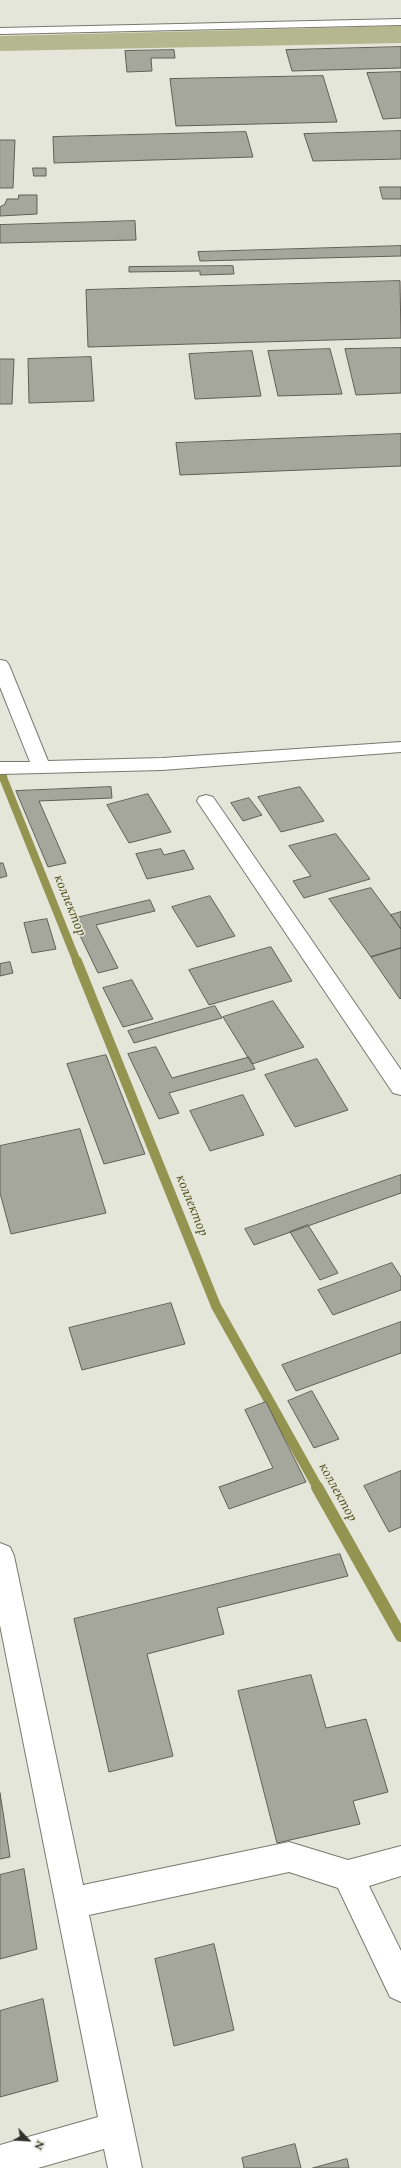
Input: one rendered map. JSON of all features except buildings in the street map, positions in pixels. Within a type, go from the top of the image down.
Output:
[{"type":"street","points":[[0,31],[401,22]]},
{"type":"street","points":[[0,665],[35,767]]},
{"type":"street","points":[[0,768],[162,764],[401,748]]},
{"type":"street","points":[[206,801],[401,1087]]},
{"type":"street","points":[[0,1556],[125,2168]]},
{"type":"street","points":[[71,1903],[289,1857],[348,1876],[401,1861]]},
{"type":"street","points":[[348,1876],[401,1986]]},
{"type":"street","points":[[0,2162],[117,2128]]},
{"type":"green space","points":[[401,26],[401,43],[0,51],[0,36]]},
{"type":"waterway","name":"коллектор","points":[[0,765],[4,780],[77,962]]},
{"type":"waterway","name":"коллектор","points":[[77,961],[216,1306],[318,1488]]},
{"type":"waterway","name":"коллектор","points":[[317,1487],[401,1636]]}]
